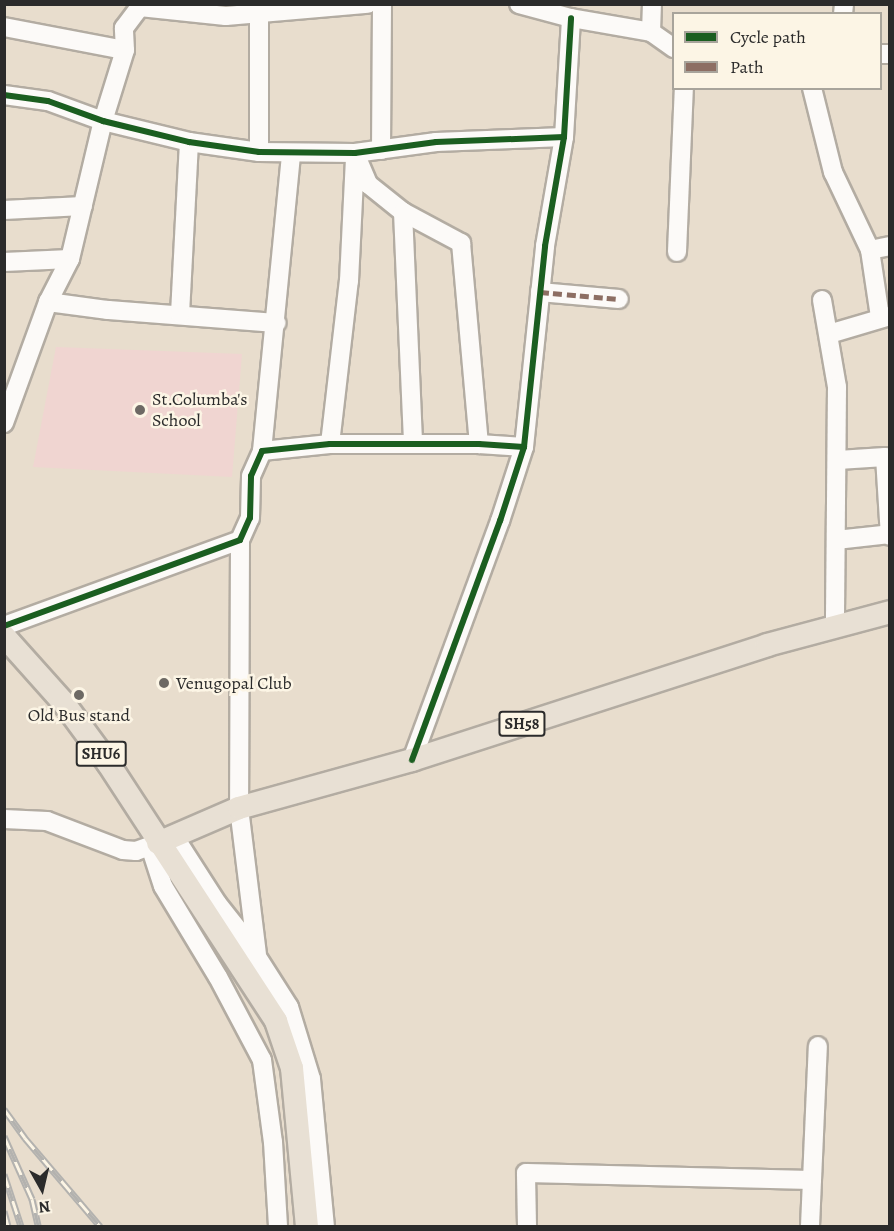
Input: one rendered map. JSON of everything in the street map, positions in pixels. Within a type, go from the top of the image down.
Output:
[{"type":"main road","name":"SH58","points":[[160,842],[239,808],[412,760],[767,645],[890,612]]},
{"type":"main road","name":"SHU6","points":[[4,636],[63,702],[108,763],[276,1021],[292,1068],[307,1227]]},
{"type":"street","points":[[4,423],[48,302],[70,259],[104,121],[125,50],[124,28],[141,6],[226,16],[367,4]]},
{"type":"street","points":[[381,150],[382,4]]},
{"type":"street","points":[[519,4],[571,18],[651,32],[672,47]]},
{"type":"street","points":[[651,32],[652,4]]},
{"type":"street","points":[[259,14],[259,152]]},
{"type":"street","points":[[412,760],[500,521],[524,447],[545,246],[564,137],[571,18]]},
{"type":"street","points":[[4,27],[125,50]]},
{"type":"street","points":[[677,252],[684,90]]},
{"type":"street","points":[[812,90],[832,172],[870,249],[885,316],[829,334]]},
{"type":"street","points":[[4,95],[48,101],[104,121],[189,142],[259,152],[355,153],[436,142],[564,137]]},
{"type":"street","points":[[180,314],[189,142]]},
{"type":"street","points":[[258,957],[239,808],[240,540],[250,518],[251,476],[262,451],[291,153]]},
{"type":"street","points":[[355,153],[368,184],[403,212],[461,243],[479,444]]},
{"type":"street","points":[[330,444],[349,281],[355,153]]},
{"type":"street","points":[[4,210],[83,206]]},
{"type":"street","points":[[403,212],[413,444]]},
{"type":"street","points":[[870,249],[890,246]]},
{"type":"street","points":[[4,262],[70,259]]},
{"type":"street","points":[[540,292],[619,299]]},
{"type":"street","points":[[822,300],[837,387],[835,627]]},
{"type":"street","points":[[48,302],[108,310],[276,323]]},
{"type":"street","points":[[262,451],[330,444],[479,444],[524,447]]},
{"type":"street","points":[[836,540],[890,535],[885,457],[838,460]]},
{"type":"street","points":[[4,626],[240,540]]},
{"type":"street","points":[[4,819],[47,821],[123,850],[136,851],[160,842]]},
{"type":"street","points":[[160,842],[217,903],[258,957],[289,1007],[311,1079],[325,1227]]},
{"type":"street","points":[[160,842],[163,886],[218,977],[262,1060],[273,1142],[278,1227]]},
{"type":"street","points":[[810,1227],[818,1046]]},
{"type":"street","points":[[526,1227],[526,1173],[812,1180]]},
{"type":"shaded area","name":"St.Columba's School","points":[[56,347],[242,354],[232,477],[33,467]]},
{"type":"railway","points":[[4,1109],[25,1138],[100,1226]]},
{"type":"railway","points":[[4,1136],[32,1199],[38,1226]]},
{"type":"railway","points":[[4,1174],[21,1226]]},
{"type":"railway","points":[[4,1211],[8,1226]]},
{"type":"marked path","points":[[540,292],[619,299]]},
{"type":"cycle path","points":[[412,760],[500,521],[524,447],[545,246],[564,137],[571,18]]},
{"type":"cycle path","points":[[4,95],[48,101],[103,121],[189,142],[259,152],[355,153],[436,142],[564,137]]},
{"type":"cycle path","points":[[4,626],[240,540],[250,518],[251,476],[262,451],[330,444],[479,444],[524,447]]},
{"type":"place","name":"St.Columba's School","points":[[140,410]]},
{"type":"place","name":"Venugopal Club","points":[[164,683]]},
{"type":"place","name":"Old Bus stand","points":[[79,695]]}]
